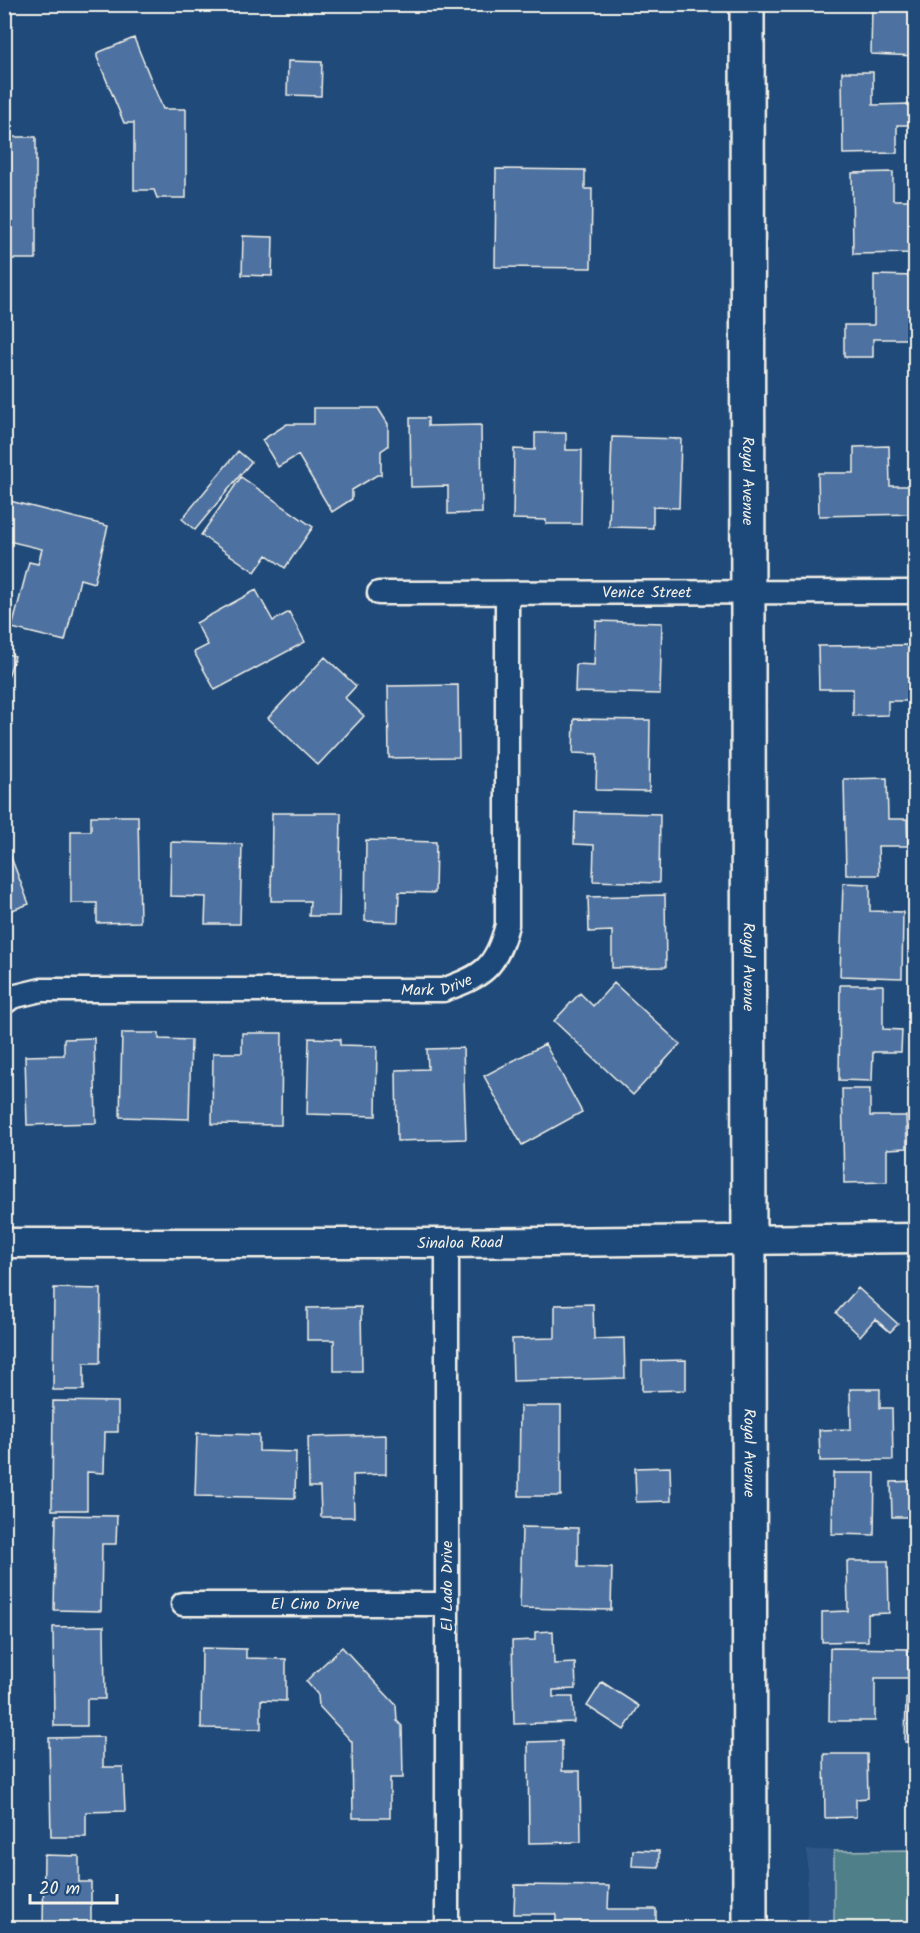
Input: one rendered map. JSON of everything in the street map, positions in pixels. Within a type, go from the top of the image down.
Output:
[{"type":"main road","name":"Royal Avenue","points":[[747,4],[750,1929]]},
{"type":"street","name":"Venice Street","points":[[379,593],[915,592]]},
{"type":"street","name":"Mark Drive","points":[[4,1003],[12,997],[41,990],[442,990],[472,980],[490,965],[502,945],[507,925],[507,593]]},
{"type":"street","name":"Sinaloa Road","points":[[4,1243],[447,1243],[915,1238]]},
{"type":"street","name":"El Lado Drive","points":[[447,1243],[447,1929]]},
{"type":"street","name":"El Cino Drive","points":[[183,1604],[447,1604]]},
{"type":"shaded area","points":[[807,1850],[915,1850],[915,1928],[807,1928]]},
{"type":"green space","points":[[915,1850],[915,1928],[834,1928],[834,1851]]},
{"type":"building","points":[[869,4],[916,4],[916,56],[871,54],[872,5]]},
{"type":"building","points":[[134,38],[163,109],[186,109],[186,198],[157,198],[154,190],[134,190],[134,123],[124,123],[97,53]]},
{"type":"building","points":[[288,61],[322,62],[321,96],[287,95]]},
{"type":"building","points":[[842,72],[873,72],[873,105],[911,104],[912,125],[897,125],[897,153],[843,154]]},
{"type":"building","points":[[4,137],[36,137],[36,259],[4,259]]},
{"type":"building","points":[[496,169],[585,170],[585,189],[592,189],[591,268],[495,267]]},
{"type":"building","points":[[893,172],[893,200],[915,200],[916,253],[853,254],[852,173]]},
{"type":"building","points":[[243,236],[273,237],[272,276],[242,275]]},
{"type":"building","points":[[874,275],[916,276],[915,339],[873,339],[873,357],[844,357],[844,325],[874,325]]},
{"type":"building","points":[[314,408],[378,408],[388,424],[388,446],[381,451],[381,475],[377,475],[352,490],[352,499],[332,512],[298,455],[278,467],[262,440],[287,424],[314,424]]},
{"type":"building","points":[[410,418],[428,418],[428,426],[481,425],[482,513],[448,514],[448,486],[411,487]]},
{"type":"building","points":[[535,433],[566,433],[566,450],[582,450],[581,524],[546,524],[546,520],[513,519],[514,449],[535,450]]},
{"type":"building","points":[[612,437],[681,439],[679,508],[653,507],[653,528],[609,527]]},
{"type":"building","points":[[889,446],[890,486],[914,486],[915,514],[819,516],[818,473],[854,473],[854,447]]},
{"type":"building","points":[[238,451],[251,462],[195,530],[182,519]]},
{"type":"building","points":[[241,477],[313,527],[285,568],[267,555],[255,572],[201,535]]},
{"type":"building","points":[[6,500],[108,526],[94,583],[80,579],[65,641],[12,628],[29,562],[38,564],[42,549],[4,540]]},
{"type":"building","points":[[256,590],[273,621],[289,612],[305,642],[215,690],[194,652],[208,645],[196,623]]},
{"type":"building","points":[[596,621],[662,623],[660,694],[575,692],[576,664],[594,665]]},
{"type":"building","points":[[912,645],[913,701],[888,701],[888,715],[853,716],[853,689],[819,689],[818,646]]},
{"type":"building","points":[[4,653],[15,656],[4,688]]},
{"type":"building","points":[[325,657],[356,686],[345,698],[364,716],[318,765],[268,718]]},
{"type":"building","points":[[458,685],[459,757],[389,758],[388,686]]},
{"type":"building","points":[[574,719],[650,720],[649,791],[596,790],[597,754],[573,753]]},
{"type":"building","points":[[887,778],[888,819],[907,819],[908,846],[878,846],[879,875],[846,875],[844,779]]},
{"type":"building","points":[[575,812],[660,814],[659,883],[593,881],[594,845],[574,844]]},
{"type":"building","points":[[272,813],[341,813],[339,916],[309,916],[310,901],[271,901]]},
{"type":"building","points":[[91,816],[138,816],[140,922],[97,923],[97,903],[71,903],[71,831],[91,831]]},
{"type":"building","points":[[4,839],[29,904],[4,913]]},
{"type":"building","points":[[366,840],[436,842],[435,893],[399,892],[398,922],[365,921]]},
{"type":"building","points":[[171,842],[242,844],[240,924],[205,924],[206,897],[170,896]]},
{"type":"building","points":[[843,883],[870,884],[870,911],[903,912],[902,978],[840,976]]},
{"type":"building","points":[[665,895],[666,967],[612,968],[612,931],[589,932],[588,897]]},
{"type":"building","points":[[614,983],[680,1044],[633,1095],[554,1021],[580,993],[593,1006]]},
{"type":"building","points":[[840,985],[883,985],[883,1029],[902,1030],[901,1052],[873,1052],[872,1081],[839,1080]]},
{"type":"building","points":[[122,1033],[159,1033],[159,1039],[191,1040],[189,1119],[120,1117]]},
{"type":"building","points":[[242,1033],[282,1033],[281,1125],[212,1124],[213,1053],[242,1053]]},
{"type":"building","points":[[94,1038],[96,1123],[27,1125],[25,1056],[64,1055],[64,1039]]},
{"type":"building","points":[[309,1038],[340,1039],[340,1045],[377,1046],[376,1116],[307,1114]]},
{"type":"building","points":[[545,1044],[582,1112],[522,1145],[484,1076]]},
{"type":"building","points":[[463,1048],[466,1139],[397,1141],[396,1070],[428,1069],[427,1049]]},
{"type":"building","points":[[842,1089],[870,1089],[870,1116],[906,1116],[907,1148],[887,1149],[887,1182],[844,1183]]},
{"type":"building","points":[[54,1288],[101,1289],[100,1363],[84,1363],[84,1390],[53,1390]]},
{"type":"building","points":[[858,1288],[898,1324],[890,1332],[875,1319],[860,1336],[836,1313]]},
{"type":"building","points":[[593,1304],[594,1339],[624,1338],[625,1378],[513,1381],[512,1339],[555,1338],[555,1305]]},
{"type":"building","points":[[361,1307],[362,1371],[334,1371],[334,1340],[307,1340],[307,1308]]},
{"type":"building","points":[[686,1360],[686,1390],[642,1391],[642,1361]]},
{"type":"building","points":[[850,1389],[880,1389],[880,1408],[892,1408],[893,1460],[820,1461],[819,1430],[851,1429]]},
{"type":"building","points":[[53,1401],[118,1402],[118,1432],[105,1432],[104,1473],[87,1472],[87,1510],[52,1510]]},
{"type":"building","points":[[520,1406],[561,1406],[561,1496],[519,1496]]},
{"type":"building","points":[[197,1433],[259,1435],[259,1451],[296,1452],[295,1498],[195,1496]]},
{"type":"building","points":[[386,1435],[386,1474],[353,1475],[354,1517],[321,1517],[320,1487],[309,1487],[308,1437]]},
{"type":"building","points":[[670,1467],[671,1501],[636,1502],[635,1468]]},
{"type":"building","points":[[833,1473],[875,1473],[874,1535],[832,1534]]},
{"type":"building","points":[[916,1481],[916,1517],[892,1517],[891,1482]]},
{"type":"building","points":[[56,1515],[117,1516],[116,1544],[102,1544],[101,1611],[54,1610]]},
{"type":"building","points":[[522,1527],[578,1528],[578,1567],[612,1568],[611,1610],[520,1608]]},
{"type":"building","points":[[847,1561],[888,1561],[889,1613],[868,1614],[868,1641],[822,1642],[822,1612],[848,1611]]},
{"type":"building","points":[[104,1626],[105,1699],[87,1699],[87,1726],[54,1726],[53,1627]]},
{"type":"building","points":[[553,1631],[554,1664],[575,1663],[576,1689],[553,1690],[553,1697],[573,1697],[574,1722],[514,1724],[512,1641],[535,1640],[535,1632]]},
{"type":"building","points":[[342,1647],[396,1705],[397,1721],[402,1726],[403,1778],[390,1778],[390,1818],[353,1818],[352,1742],[319,1706],[318,1695],[306,1681]]},
{"type":"building","points":[[202,1648],[246,1649],[246,1658],[286,1659],[286,1701],[261,1700],[261,1729],[201,1728]]},
{"type":"building","points":[[830,1648],[908,1649],[908,1678],[875,1678],[875,1721],[829,1721]]},
{"type":"building","points":[[602,1682],[639,1706],[624,1730],[587,1706]]},
{"type":"building","points":[[906,1698],[916,1698],[916,1742],[905,1742]]},
{"type":"building","points":[[103,1737],[103,1767],[123,1767],[125,1811],[86,1812],[86,1837],[51,1837],[49,1738]]},
{"type":"building","points":[[562,1741],[562,1771],[580,1771],[581,1842],[529,1843],[528,1742]]},
{"type":"building","points":[[824,1754],[867,1754],[868,1798],[856,1799],[856,1817],[825,1818]]},
{"type":"building","points":[[633,1850],[659,1851],[659,1867],[632,1866]]},
{"type":"building","points":[[44,1855],[79,1856],[79,1882],[91,1882],[91,1928],[43,1928]]},
{"type":"building","points":[[515,1885],[609,1886],[608,1909],[656,1909],[656,1928],[556,1928],[556,1914],[514,1914]]}]
